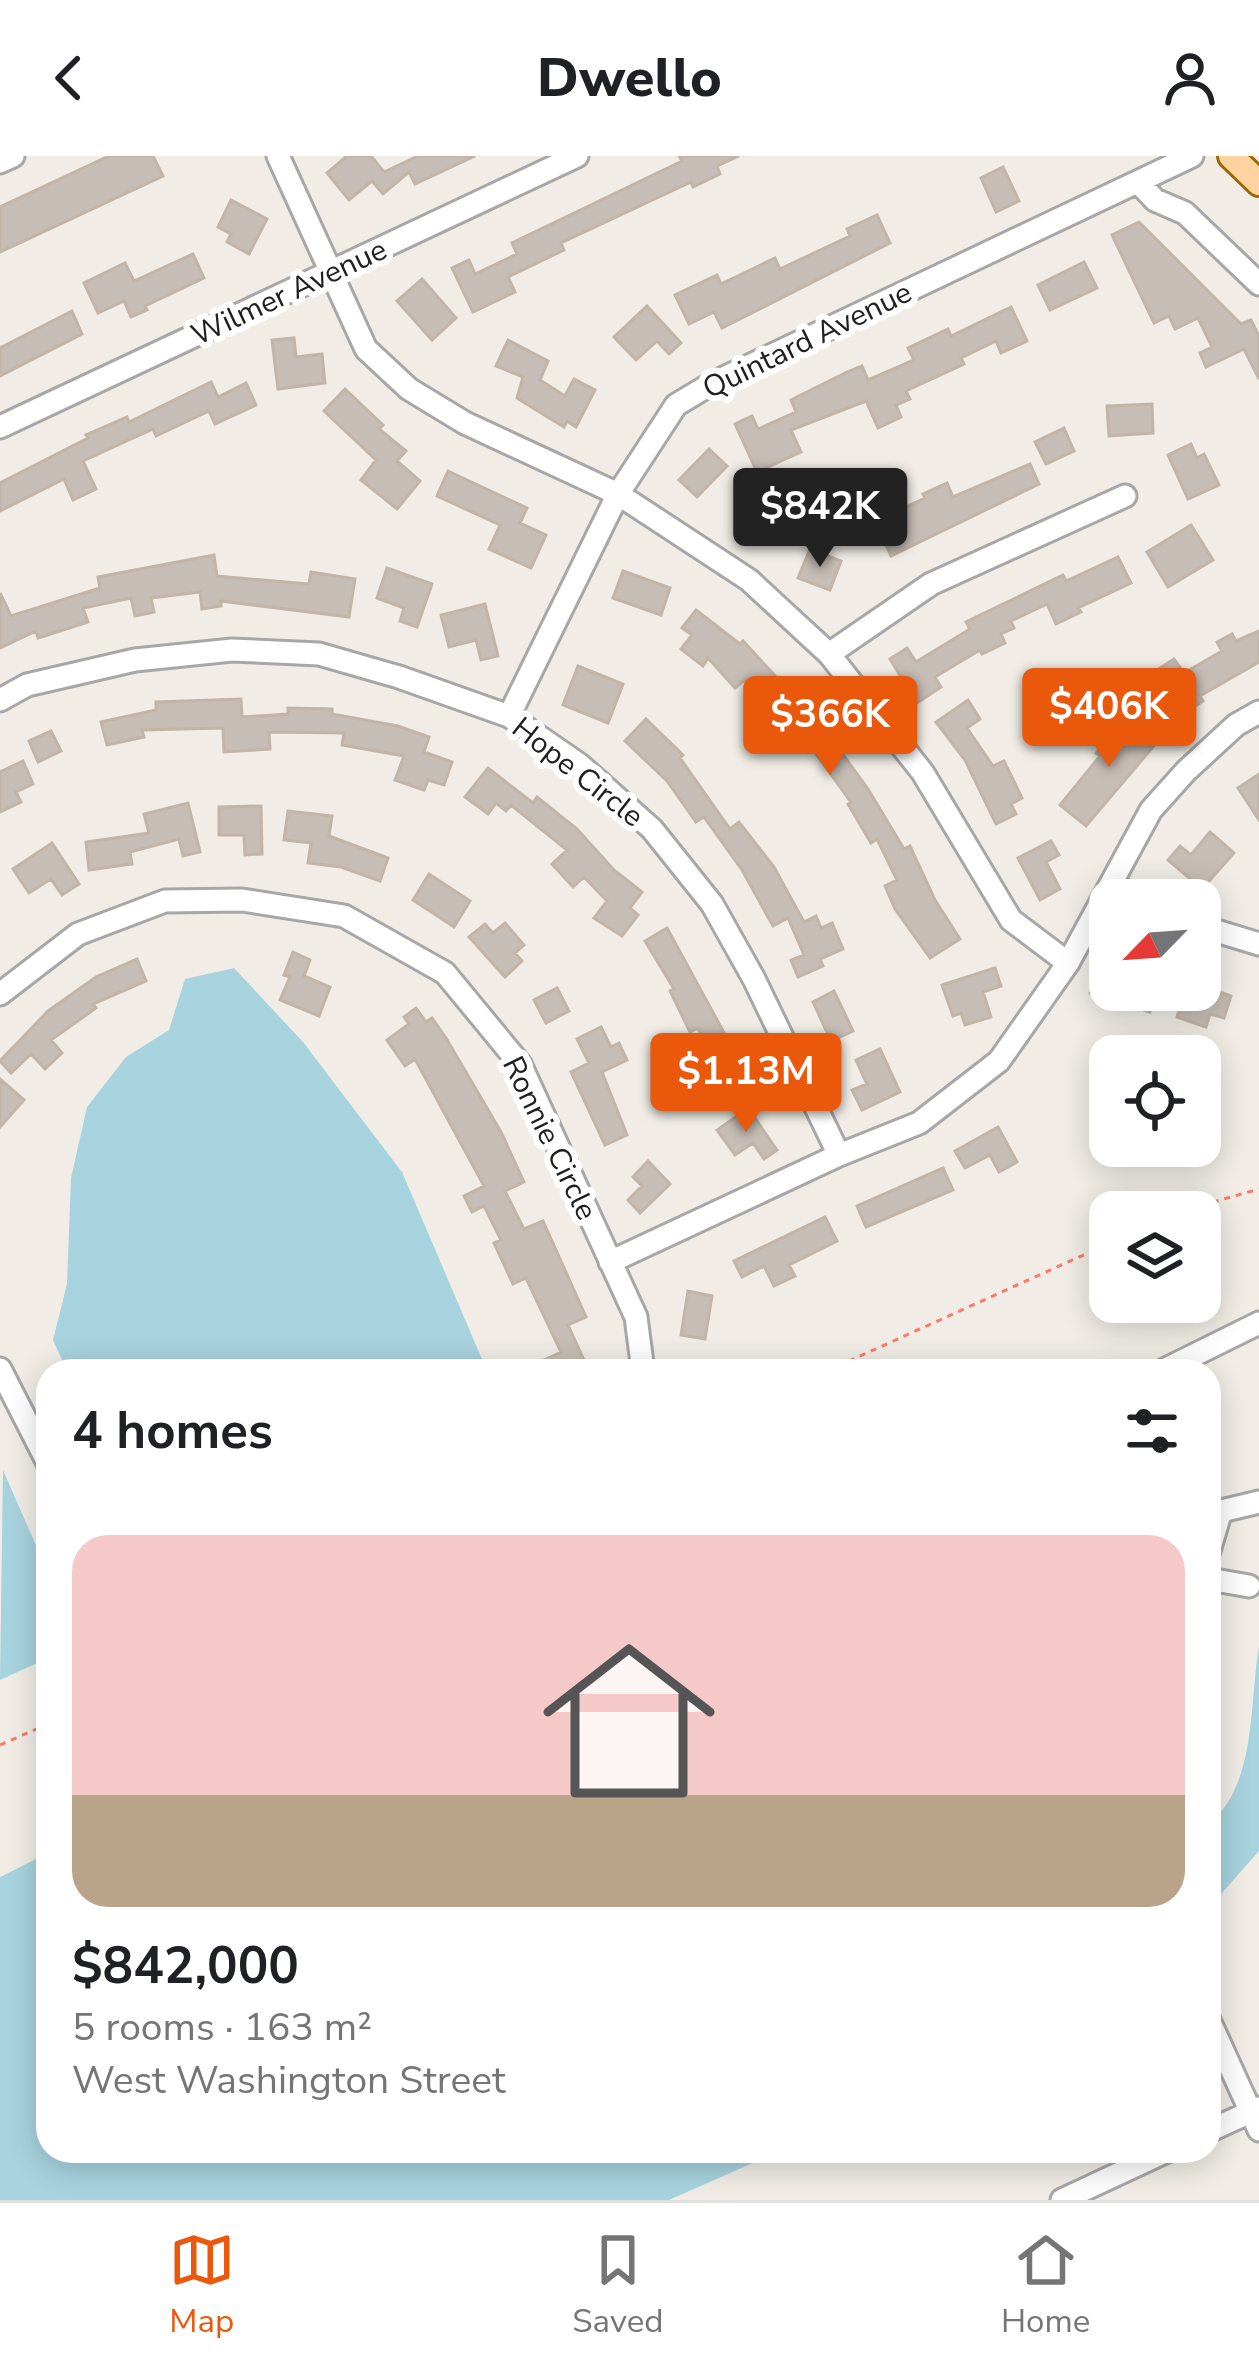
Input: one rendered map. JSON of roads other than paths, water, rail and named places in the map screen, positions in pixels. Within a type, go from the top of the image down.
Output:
[{"type":"main road","points":[[1231,156],[1257,177]]},
{"type":"street","points":[[0,162],[13,156]]},
{"type":"street","points":[[278,156],[366,349],[410,389],[465,423],[618,494],[749,580],[829,654],[922,773],[1011,920],[1068,963]]},
{"type":"street","name":"Wilmer Avenue","points":[[0,427],[577,156]]},
{"type":"street","name":"Quintard Avenue","points":[[509,716],[618,494],[676,405],[711,384],[1192,156]]},
{"type":"street","points":[[1138,182],[1155,200],[1184,213],[1259,284]]},
{"type":"street","points":[[829,654],[932,584],[1125,496]]},
{"type":"street","name":"Hope Circle","points":[[0,700],[27,685],[135,660],[232,650],[319,654],[509,716],[580,765],[652,830],[712,904],[839,1155]]},
{"type":"street","points":[[1116,879],[1151,810],[1236,725],[1259,712]]},
{"type":"street","name":"Ronnie Circle","points":[[0,994],[78,934],[165,901],[242,901],[344,916],[445,973],[520,1064],[637,1318],[642,1359]]},
{"type":"street","points":[[610,1262],[839,1155],[919,1123],[999,1061],[1089,926]]},
{"type":"street","points":[[1221,932],[1259,944]]},
{"type":"street","points":[[1186,1359],[1258,1323]]},
{"type":"street","points":[[1,1373],[36,1437]]},
{"type":"street","points":[[1221,1512],[1259,1502]]},
{"type":"street","points":[[1221,1581],[1249,1586]]},
{"type":"street","points":[[1221,2045],[1256,2117],[1221,2128]]},
{"type":"street","points":[[1062,2200],[1141,2163]]},
{"type":"water","points":[[234,968],[303,1042],[402,1172],[482,1359],[62,1359],[53,1340],[67,1284],[71,1178],[87,1107],[126,1057],[169,1030],[185,979]]},
{"type":"water","points":[[3,1470],[36,1546],[36,1664],[0,1680]]},
{"type":"water","points":[[1259,1647],[1259,1851],[1221,1894],[1221,1811],[1236,1787],[1248,1742]]},
{"type":"water","points":[[36,1859],[36,2163],[753,2163],[669,2200],[0,2200],[0,1877]]}]
